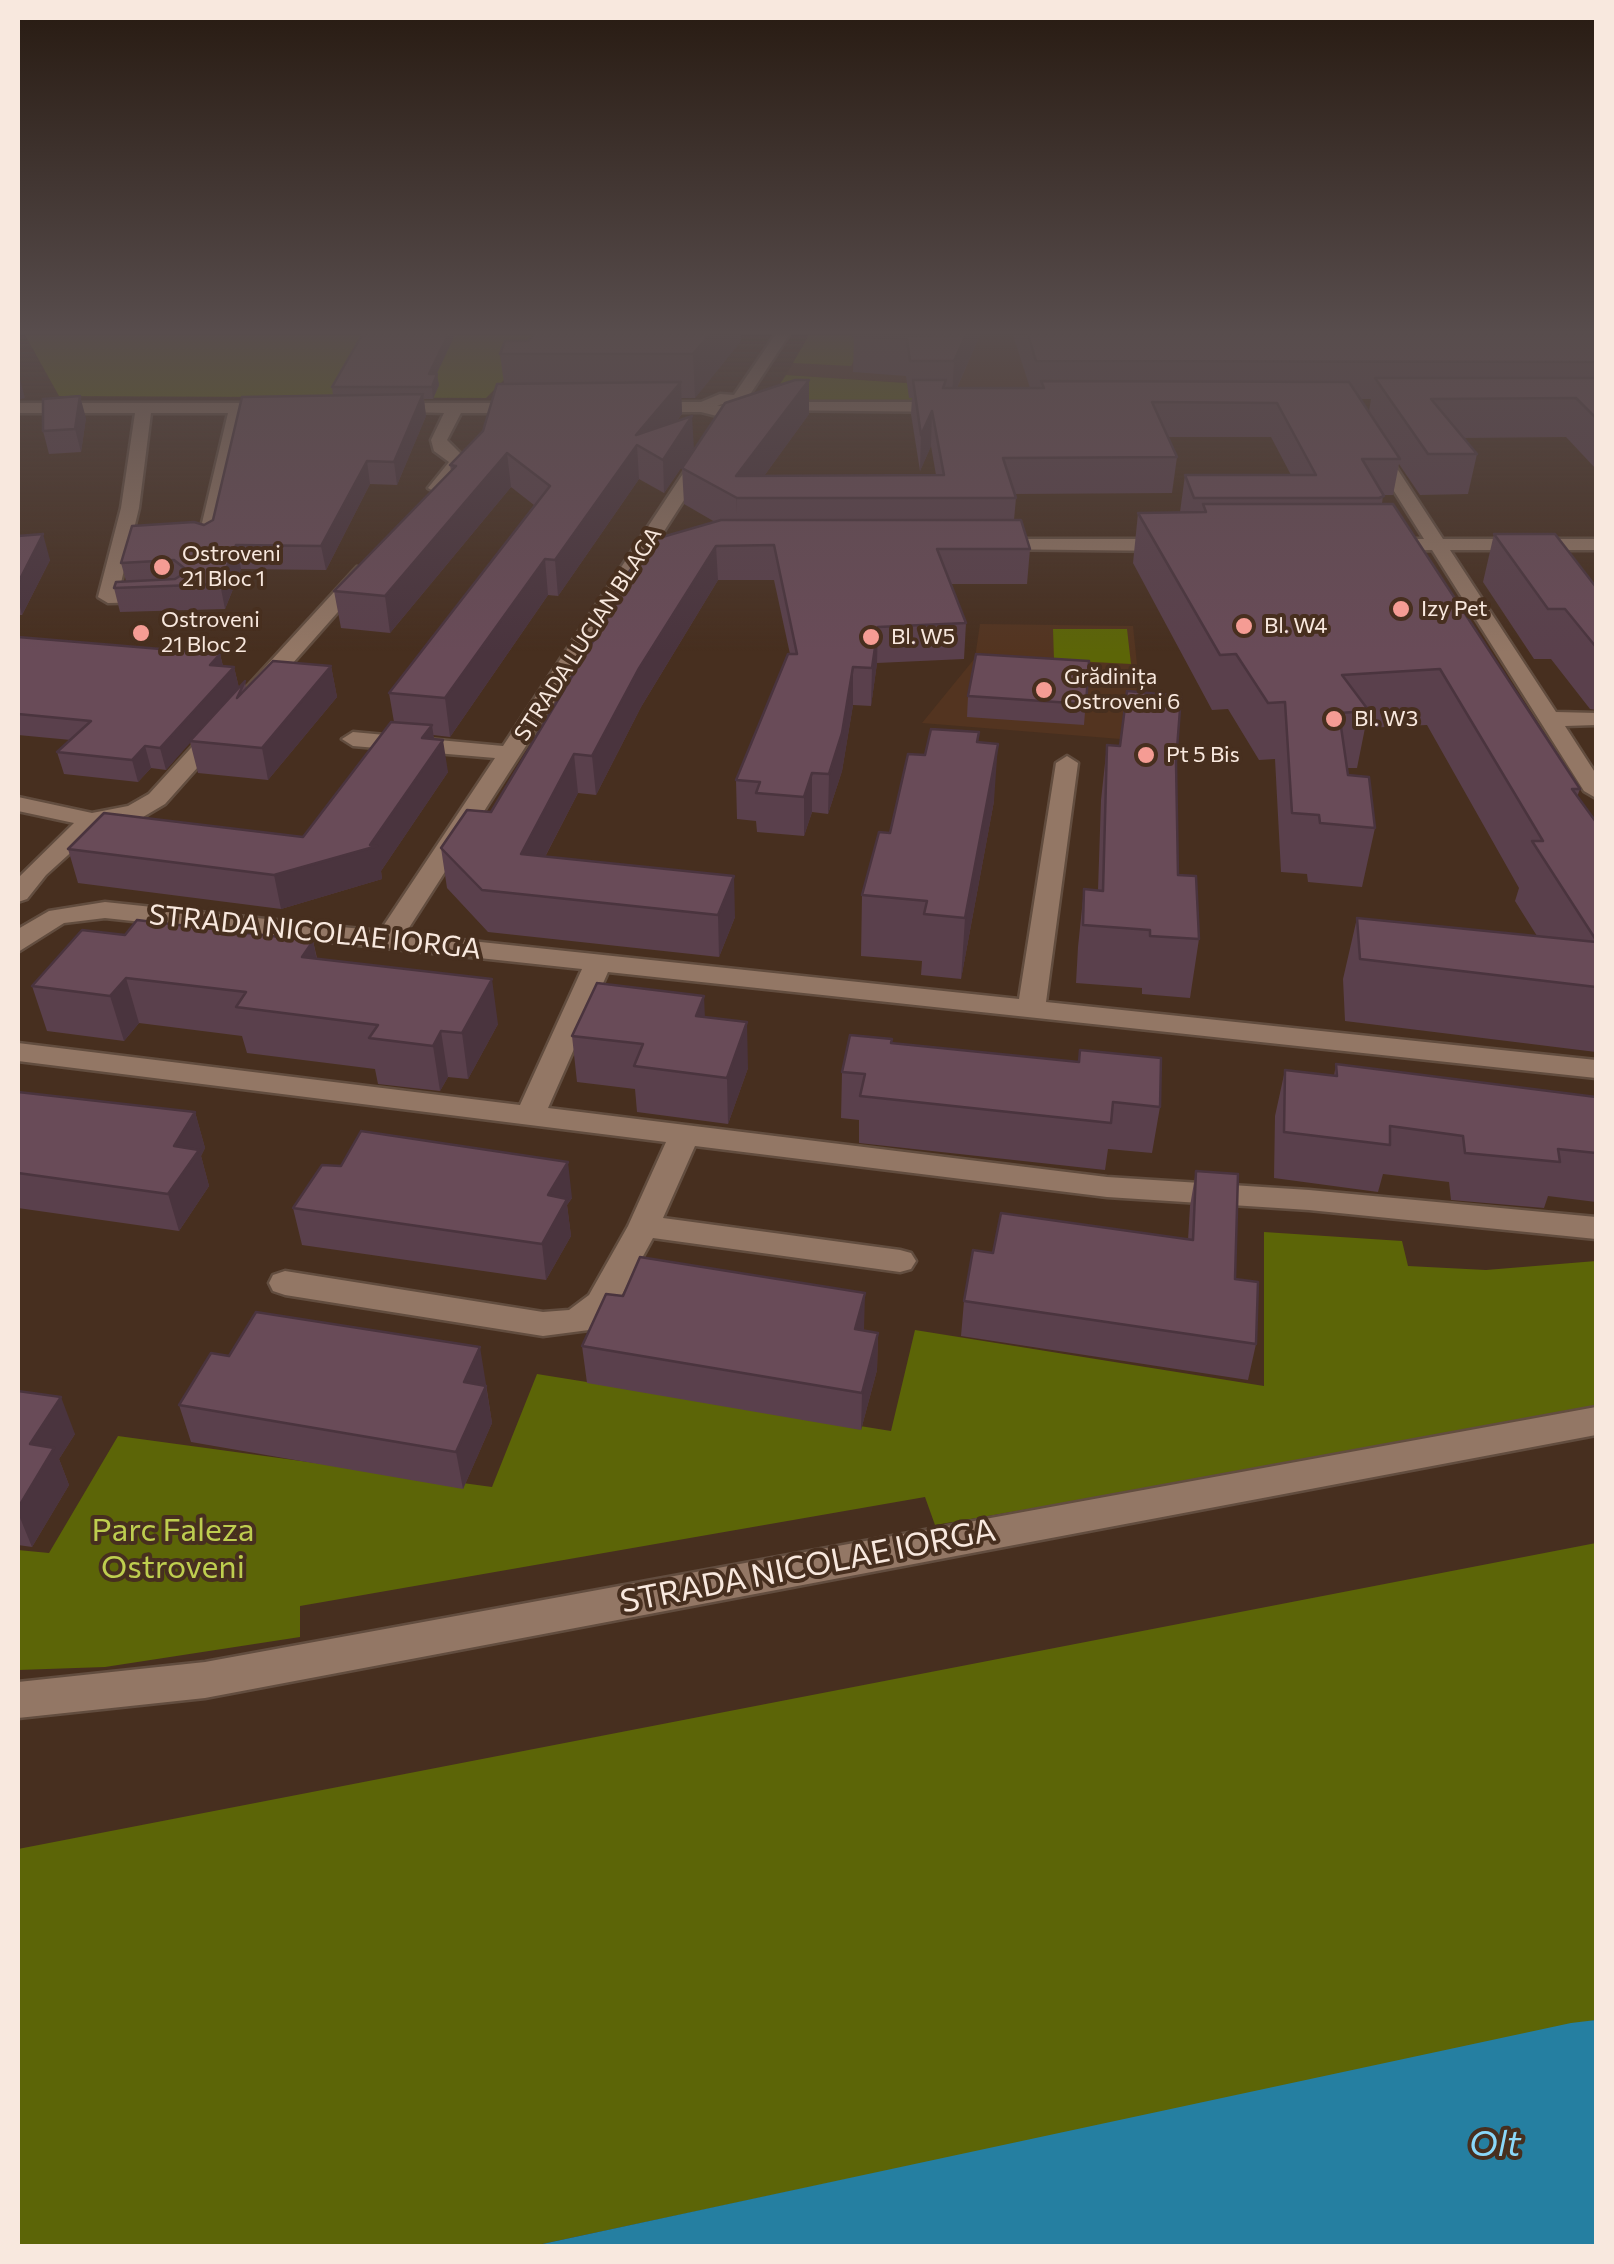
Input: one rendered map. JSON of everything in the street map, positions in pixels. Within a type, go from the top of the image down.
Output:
[{"type":"street","points":[[139,441],[130,508],[108,597],[180,594]]},
{"type":"street","points":[[208,540],[230,441]]},
{"type":"street","points":[[420,508],[459,461],[440,447],[439,441]]},
{"type":"street","name":"STRADA LUCIAN BLAGA","points":[[388,940],[510,753],[655,545],[719,441]]},
{"type":"street","points":[[1371,441],[1596,791]]},
{"type":"street","points":[[1351,545],[1596,544]]},
{"type":"street","points":[[966,545],[1192,545]]},
{"type":"street","points":[[18,804],[92,820],[135,812],[158,799],[375,559]]},
{"type":"street","points":[[1550,718],[1596,720]]},
{"type":"street","name":"STRADA LUCIAN BLAGA","points":[[353,739],[510,753]]},
{"type":"street","points":[[1031,1010],[1066,763]]},
{"type":"street","points":[[18,894],[37,870],[92,820]]},
{"type":"street","name":"STRADA NICOLAE IORGA","points":[[25,936],[58,916],[105,910],[1596,1069]]},
{"type":"street","points":[[530,1115],[599,962]]},
{"type":"street","points":[[18,1052],[1106,1187],[1310,1200],[1596,1228]]},
{"type":"street","points":[[285,1284],[543,1324],[577,1321],[601,1304],[644,1226],[685,1134]]},
{"type":"street","points":[[644,1226],[900,1261]]},
{"type":"street","name":"STRADA NICOLAE IORGA","points":[[18,1700],[205,1680],[1596,1421]]},
{"type":"shaded area","name":"Grădinița Ostroveni 6","points":[[980,624],[1133,626],[1145,741],[922,723],[975,658]]},
{"type":"green space","points":[[1053,629],[1127,629],[1131,664],[1054,660]]},
{"type":"green space","name":"Parc Faleza Ostroveni","points":[[1264,1232],[1402,1241],[1408,1266],[1486,1270],[1596,1261],[1596,1413],[935,1525],[925,1497],[300,1606],[300,1637],[105,1667],[18,1670],[18,1550],[49,1553],[118,1436],[492,1487],[537,1374],[891,1431],[915,1330],[1264,1386]]},
{"type":"green space","points":[[1596,1543],[1596,2020],[533,2246],[18,2246],[18,1849]]},
{"type":"water","name":"Olt","points":[[1596,2020],[1596,2246],[533,2246],[1571,2023]]},
{"type":"building","points":[[232,441],[403,441],[394,462],[367,461],[321,546],[236,545],[220,584],[114,588],[116,582],[175,579],[188,571],[174,560],[121,563],[132,526],[194,522],[204,525],[213,520]]},
{"type":"building","points":[[474,441],[676,441],[663,460],[637,445],[555,560],[545,559],[445,698],[389,693],[550,486],[507,453],[385,596],[334,591],[456,466],[450,465]]},
{"type":"building","points":[[700,441],[763,441],[736,476],[944,475],[938,441],[1170,441],[1177,457],[1003,458],[1016,498],[737,498],[682,468]]},
{"type":"building","points":[[1297,441],[1388,441],[1400,459],[1362,459],[1384,496],[1379,498],[1194,498],[1185,475],[1316,475]]},
{"type":"building","points":[[1419,441],[1466,441],[1477,454],[1428,454]]},
{"type":"building","points":[[1203,504],[1393,504],[1580,789],[1572,789],[1596,822],[1596,940],[1532,841],[1543,841],[1440,669],[1342,675],[1369,711],[1339,713],[1348,775],[1369,777],[1375,828],[1320,823],[1319,815],[1292,813],[1285,702],[1268,703],[1236,654],[1220,655],[1138,513],[1206,512]]},
{"type":"building","points":[[721,520],[1021,520],[1030,549],[937,549],[966,623],[878,627],[872,668],[853,667],[842,733],[829,774],[812,773],[804,797],[756,793],[760,782],[736,780],[788,654],[797,654],[774,545],[716,546],[638,670],[592,756],[574,754],[521,854],[734,876],[718,915],[482,890],[441,848],[467,810],[491,812],[614,606],[605,605],[652,540]]},
{"type":"building","points":[[43,534],[18,583],[18,536]]},
{"type":"building","points":[[1494,534],[1555,534],[1596,587],[1596,647],[1565,609],[1548,609]]},
{"type":"building","points":[[18,637],[220,654],[210,665],[234,667],[160,748],[145,746],[132,760],[57,752],[91,721],[18,714]]},
{"type":"building","points":[[976,654],[1089,661],[1086,704],[968,696]]},
{"type":"building","points":[[273,661],[331,666],[262,748],[190,741],[245,681],[237,698]]},
{"type":"building","points":[[1127,691],[1181,696],[1176,762],[1178,875],[1196,876],[1199,939],[1150,936],[1150,930],[1083,925],[1084,889],[1103,891],[1107,745],[1120,746]]},
{"type":"building","points":[[391,722],[432,725],[422,738],[443,740],[370,845],[377,846],[274,875],[68,849],[104,813],[303,837]]},
{"type":"building","points":[[931,729],[979,732],[977,742],[998,744],[965,918],[924,914],[927,901],[862,895],[879,832],[890,833],[908,754],[925,755]]},
{"type":"building","points":[[1357,918],[1596,942],[1596,987],[1360,959]]},
{"type":"building","points":[[137,920],[313,941],[302,957],[492,979],[462,1033],[441,1031],[433,1046],[369,1038],[378,1025],[236,1007],[246,992],[126,978],[110,996],[32,986],[82,930],[125,935]]},
{"type":"building","points":[[597,983],[704,996],[696,1016],[747,1022],[727,1078],[634,1066],[643,1044],[572,1036]]},
{"type":"building","points":[[850,1035],[892,1039],[891,1043],[1079,1062],[1080,1050],[1161,1058],[1160,1107],[1113,1102],[1111,1123],[860,1096],[865,1074],[842,1072]]},
{"type":"building","points":[[1336,1064],[1596,1097],[1596,1153],[1558,1149],[1560,1162],[1465,1153],[1463,1136],[1390,1126],[1390,1145],[1284,1132],[1285,1070],[1337,1076]]},
{"type":"building","points":[[18,1092],[195,1112],[174,1146],[199,1150],[168,1194],[18,1173]]},
{"type":"building","points":[[361,1131],[568,1162],[548,1195],[567,1199],[542,1244],[293,1208],[322,1165],[341,1166]]},
{"type":"building","points":[[1196,1171],[1238,1174],[1235,1279],[1258,1282],[1256,1344],[964,1301],[973,1250],[993,1253],[1001,1213],[1193,1240]]},
{"type":"building","points":[[640,1257],[865,1293],[855,1329],[878,1333],[862,1393],[582,1346],[606,1294],[623,1296]]},
{"type":"building","points":[[256,1312],[480,1347],[464,1382],[486,1386],[456,1452],[179,1405],[211,1353],[229,1356]]},
{"type":"building","points":[[18,1391],[61,1397],[30,1444],[54,1448],[18,1508]]},
{"type":"place","name":"Ostroveni 21 Bloc 1","points":[[162,567]]},
{"type":"place","name":"Izy Pet","points":[[1401,609]]},
{"type":"place","name":"Bl. W4","points":[[1244,626]]},
{"type":"place","name":"Ostroveni 21 Bloc 2","points":[[141,633]]},
{"type":"place","name":"Bl. W5","points":[[871,637]]},
{"type":"place","name":"Grădinița Ostroveni 6","points":[[1044,690]]},
{"type":"place","name":"Bl. W3","points":[[1334,719]]},
{"type":"place","name":"Pt 5 Bis","points":[[1146,755]]}]
